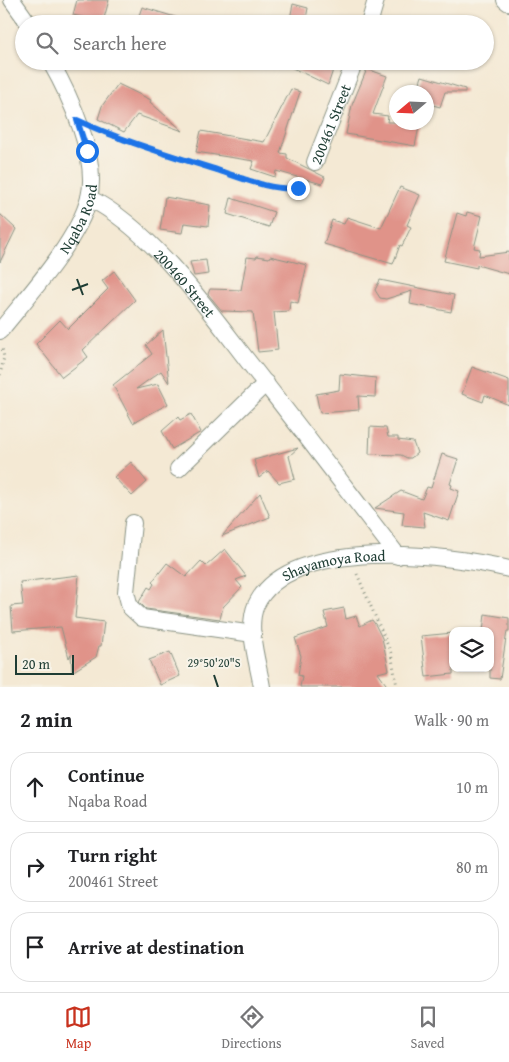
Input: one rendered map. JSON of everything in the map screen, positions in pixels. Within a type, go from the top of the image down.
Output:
[{"type":"street","points":[[12,0],[23,15]]},
{"type":"street","points":[[372,15],[376,0]]},
{"type":"street","points":[[505,0],[509,3]]},
{"type":"street","name":"Nqaba Road","points":[[1,336],[58,255],[85,210],[89,198],[91,186],[89,158],[65,89],[55,70]]},
{"type":"street","name":"200461 Street","points":[[315,162],[351,70]]},
{"type":"street","name":"200460 Street","points":[[89,198],[106,207],[172,267],[266,383],[398,556]]},
{"type":"street","points":[[178,469],[266,383]]},
{"type":"street","points":[[133,523],[126,592],[130,608],[142,618],[253,634]]},
{"type":"street","name":"Shayamoya Road","points":[[262,687],[253,634],[253,618],[256,605],[277,581],[302,566],[354,556],[398,556],[449,557],[509,569]]},
{"type":"path","name":"200461 Street","points":[[77,120],[118,139],[273,186],[289,189],[306,184],[315,162]]},
{"type":"path","points":[[0,375],[4,357],[1,336]]},
{"type":"path","points":[[354,556],[358,578],[391,653],[397,687]]},
{"type":"building","points":[[77,0],[109,0],[105,15],[73,15]]},
{"type":"building","points":[[293,4],[308,8],[307,15],[291,15]]},
{"type":"building","points":[[142,7],[168,15],[139,15]]},
{"type":"building","points":[[297,70],[333,70],[328,85]]},
{"type":"building","points":[[367,70],[387,76],[373,114],[388,116],[389,130],[418,130],[415,146],[346,134],[352,105]]},
{"type":"building","points":[[422,76],[465,89],[465,92],[445,92],[440,107],[434,105],[434,85],[419,85]]},
{"type":"building","points":[[118,84],[151,100],[150,102],[183,131],[137,115],[124,132],[98,119],[102,106]]},
{"type":"building","points":[[291,89],[300,92],[280,153],[287,154],[287,158],[325,177],[322,184],[276,171],[275,177],[251,169],[254,161],[196,152],[201,131],[264,142]]},
{"type":"building","points":[[400,187],[420,195],[407,225],[411,227],[402,246],[400,245],[393,264],[324,244],[332,220],[344,224],[347,217],[381,228]]},
{"type":"building","points":[[165,197],[210,205],[208,226],[184,223],[182,233],[160,230]]},
{"type":"building","points":[[231,198],[274,212],[269,227],[227,214]]},
{"type":"building","points":[[467,212],[482,216],[474,248],[480,249],[479,256],[509,252],[509,274],[477,265],[477,268],[444,261],[457,213],[466,216]]},
{"type":"building","points":[[0,214],[16,229],[0,262]]},
{"type":"building","points":[[257,256],[269,258],[270,256],[307,265],[298,303],[290,301],[289,311],[274,312],[278,350],[258,352],[253,312],[222,311],[208,294],[210,289],[241,290],[247,257],[256,258]]},
{"type":"building","points":[[206,260],[208,274],[194,276],[190,262]]},
{"type":"building","points":[[114,271],[135,300],[83,350],[88,357],[62,377],[36,344],[60,320],[68,329],[108,289],[102,281]]},
{"type":"building","points":[[380,280],[454,295],[451,312],[410,304],[412,291],[386,299],[380,298],[375,290]]},
{"type":"building","points":[[163,330],[169,383],[161,371],[136,389],[158,384],[168,404],[133,423],[113,385],[152,354],[146,345]]},
{"type":"building","points":[[472,367],[509,380],[509,405],[485,395],[483,402],[462,394]]},
{"type":"building","points":[[340,374],[376,378],[375,397],[358,396],[359,410],[320,413],[316,394],[339,390]]},
{"type":"building","points":[[191,414],[201,432],[172,449],[162,431],[178,417],[180,420]]},
{"type":"building","points":[[370,427],[386,428],[388,437],[398,437],[398,440],[413,442],[417,453],[411,458],[401,455],[369,454]]},
{"type":"building","points":[[298,448],[289,456],[295,479],[279,483],[268,471],[259,478],[254,460]]},
{"type":"building","points":[[442,454],[458,459],[450,484],[452,485],[451,488],[459,491],[449,521],[423,512],[425,527],[402,525],[404,512],[375,508],[401,491],[422,499],[427,487],[431,488]]},
{"type":"building","points":[[131,462],[147,482],[132,496],[114,477]]},
{"type":"building","points":[[260,493],[270,517],[222,536]]},
{"type":"building","points":[[225,549],[246,576],[236,580],[242,587],[223,607],[220,619],[146,609],[139,602],[148,587],[151,589],[154,584],[152,582],[167,563],[186,577],[201,561],[206,566]]},
{"type":"building","points":[[79,575],[75,618],[104,622],[101,646],[99,646],[96,657],[72,672],[71,654],[69,658],[61,627],[13,631],[11,606],[23,605],[20,582]]},
{"type":"building","points":[[344,608],[346,619],[356,616],[360,626],[372,620],[375,624],[382,638],[389,670],[378,673],[388,687],[300,687],[302,676],[298,675],[301,656],[295,638],[328,627],[324,612]]},
{"type":"building","points":[[485,614],[509,618],[509,631],[507,631],[500,679],[490,678],[490,672],[494,672],[494,627],[483,627]]},
{"type":"building","points":[[449,633],[449,672],[453,672],[453,674],[426,677],[421,636]]},
{"type":"building","points":[[170,652],[180,676],[160,685],[149,660]]},
{"type":"route","points":[[87,151],[77,120],[118,139],[240,177],[273,186],[289,189],[298,188]]}]
